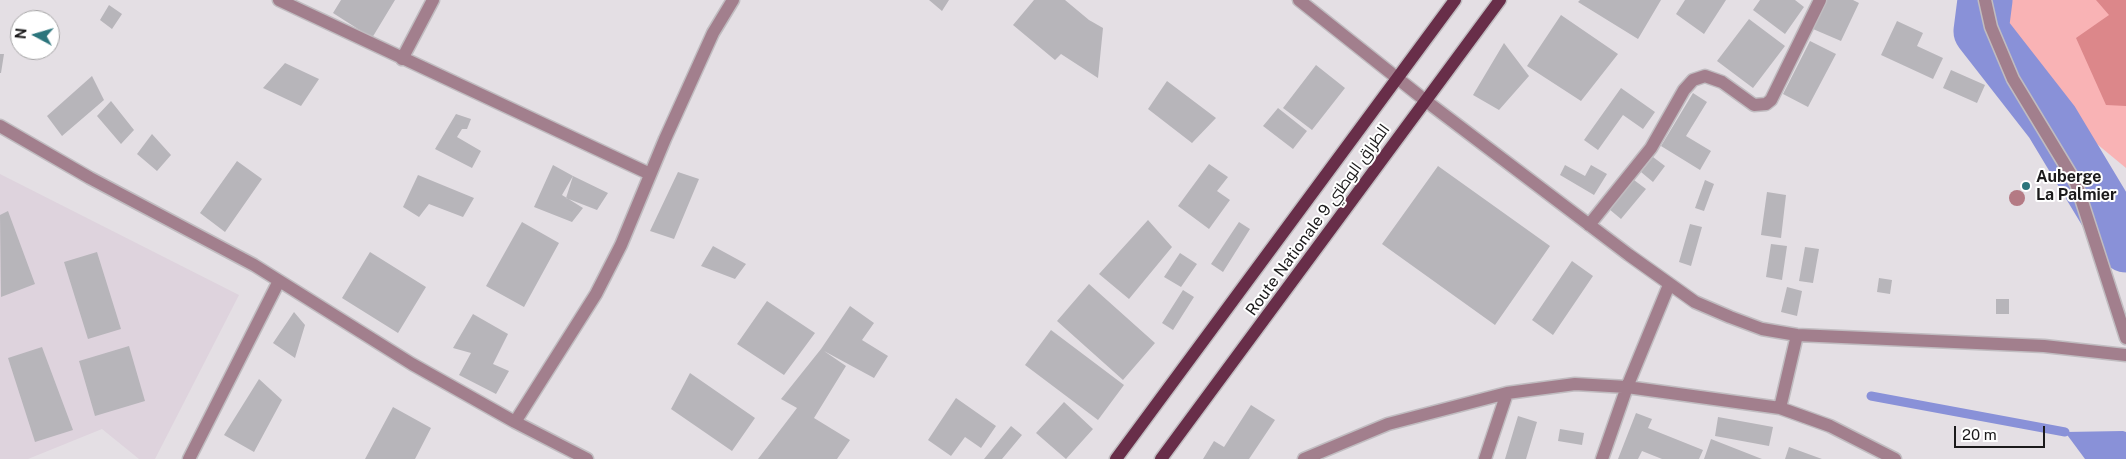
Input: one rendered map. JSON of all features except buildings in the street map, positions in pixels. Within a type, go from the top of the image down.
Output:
[{"type":"main road","name":"Route Nationale الطراق الوطني 9","points":[[1116,459],[1455,0]]},
{"type":"main road","name":"Route Nationale الطراق الوطني 9","points":[[1161,459],[1500,0]]},
{"type":"street","points":[[279,0],[650,174]]},
{"type":"street","points":[[402,59],[433,0]]},
{"type":"street","points":[[515,422],[596,294],[621,245],[650,174],[713,33],[733,0]]},
{"type":"street","points":[[1299,0],[1426,101],[1669,285],[1695,302],[1762,329],[1797,335],[2044,346],[2126,355]]},
{"type":"street","points":[[1588,224],[1650,148],[1684,90],[1693,80],[1699,76],[1706,76],[1722,82],[1754,106],[1766,104],[1771,100],[1820,0]]},
{"type":"street","points":[[1985,0],[1991,26],[2012,79],[2076,183],[2126,338]]},
{"type":"street","points":[[0,126],[90,178],[254,265],[412,364],[515,422],[587,459]]},
{"type":"street","points":[[189,459],[279,282]]},
{"type":"street","points":[[1602,459],[1628,387],[1669,285]]},
{"type":"street","points":[[1780,408],[1797,335]]},
{"type":"street","points":[[1306,458],[1388,424],[1507,394],[1575,384],[1628,387],[1780,408],[1830,426],[1874,454],[1895,459]]},
{"type":"street","points":[[1485,459],[1507,394]]},
{"type":"shaded area","points":[[2005,0],[2126,0],[2126,168],[2086,135],[2013,44],[2005,12]]},
{"type":"shaded area","points":[[2096,0],[2126,0],[2126,106],[2106,105],[2076,38],[2109,15]]},
{"type":"shaded area","points":[[0,174],[239,295],[155,459],[139,459],[102,429],[28,459],[0,459]]},
{"type":"water","points":[[2065,432],[2126,432],[2126,459],[2085,459]]},
{"type":"waterway","points":[[1985,0],[1981,31],[2052,122],[2126,245]]},
{"type":"waterway","points":[[1871,396],[2065,432]]},
{"type":"place","name":"Auberge La Palmier","points":[[2026,186]]}]
